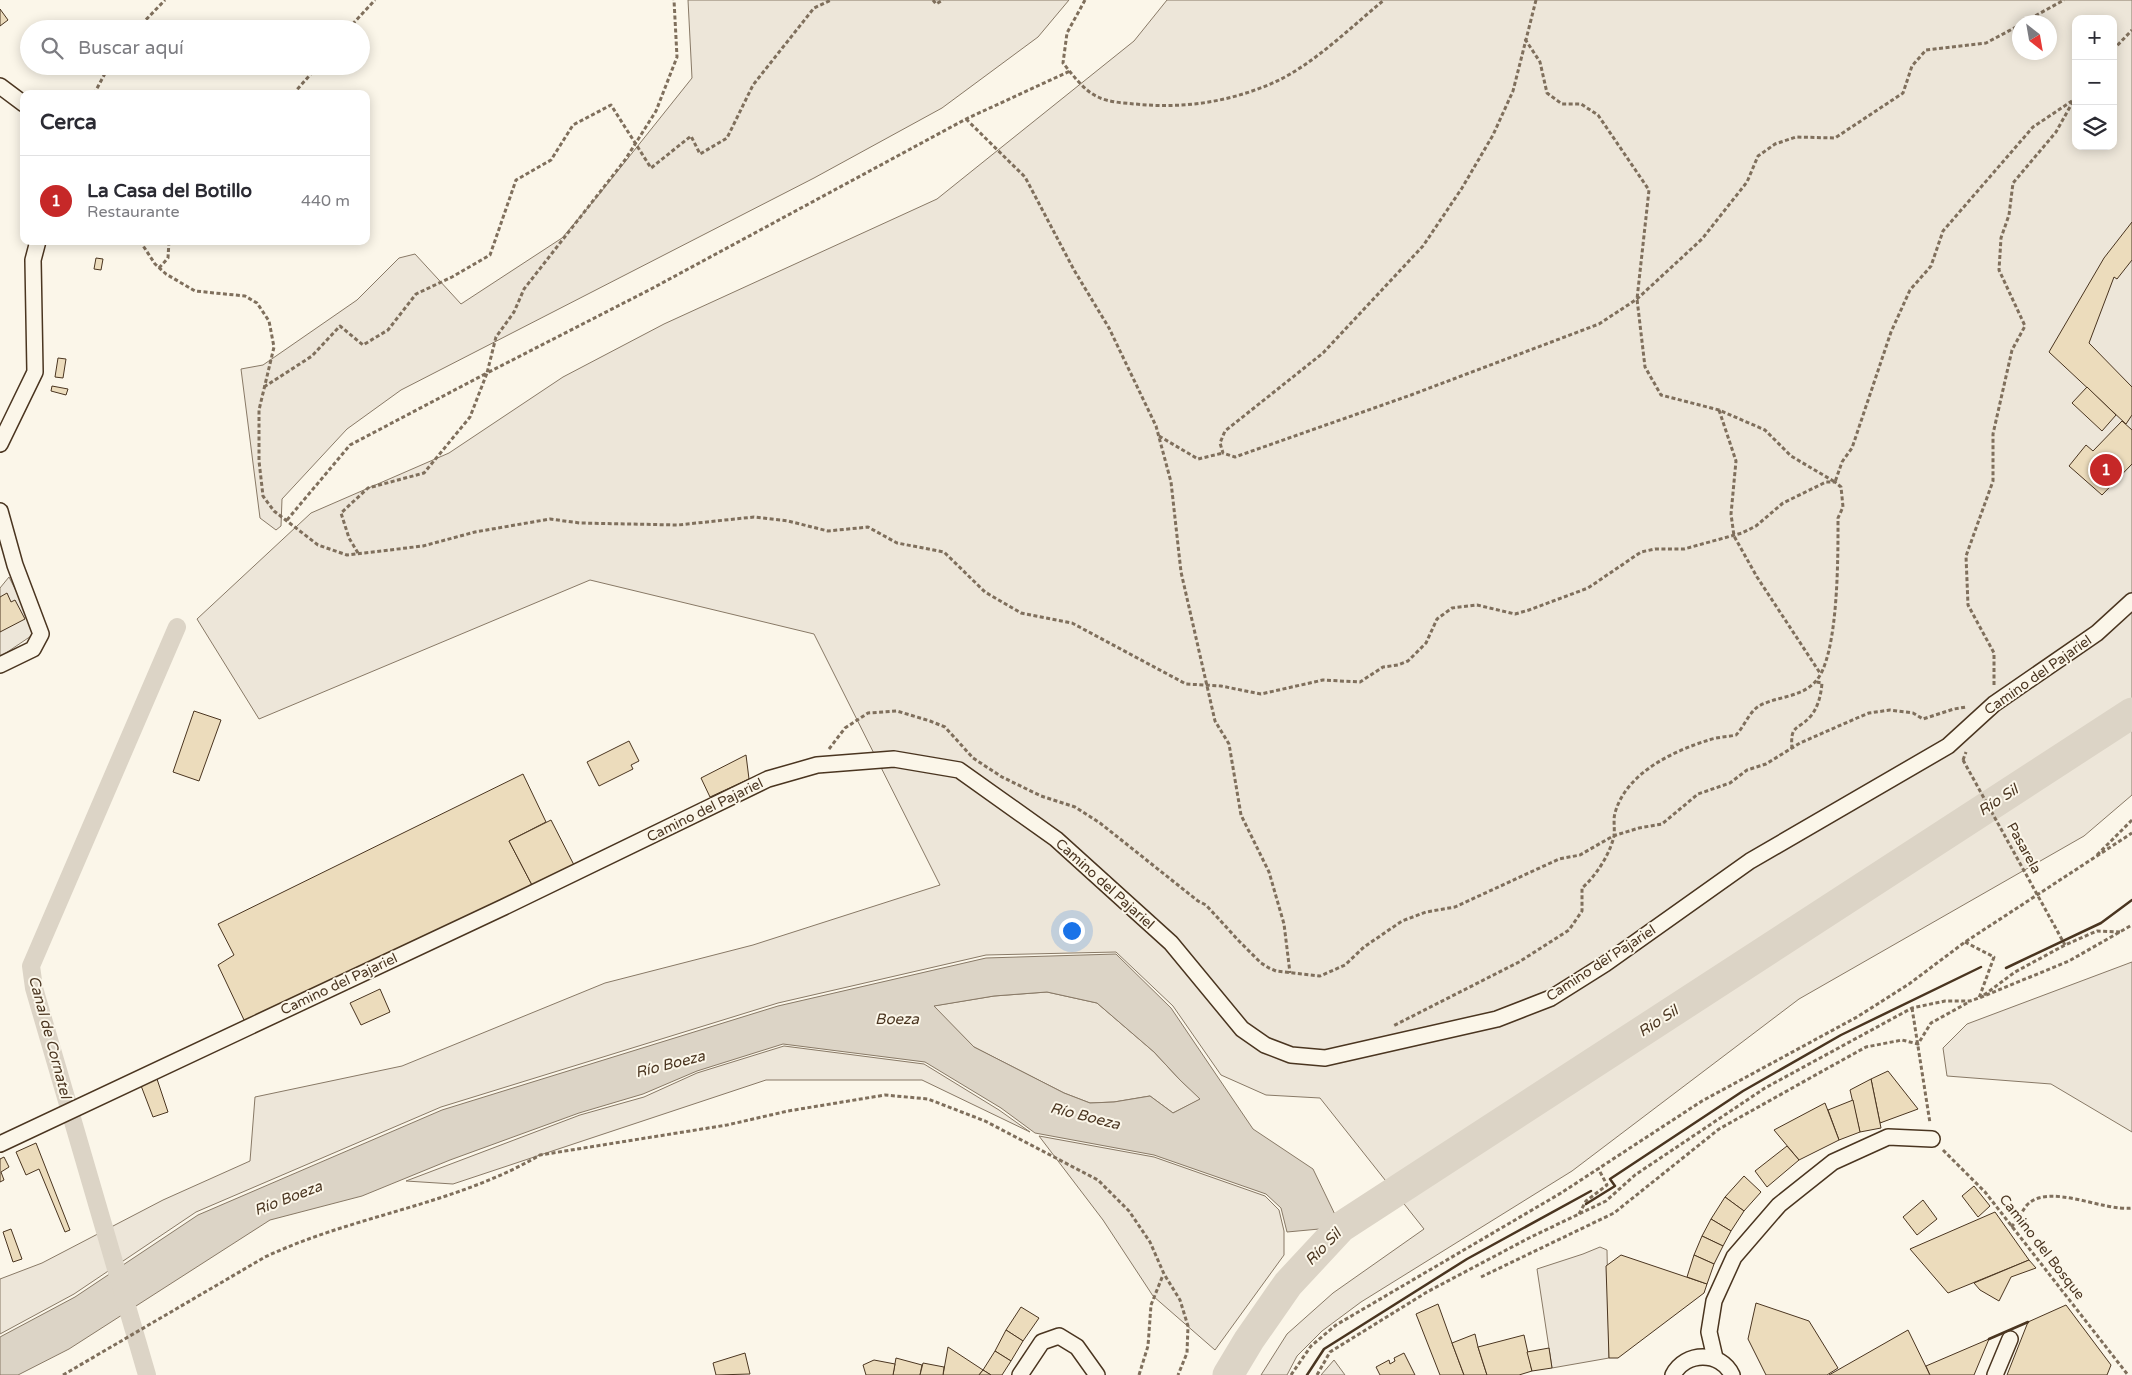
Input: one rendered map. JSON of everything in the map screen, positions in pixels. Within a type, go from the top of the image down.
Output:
[{"type":"street","points":[[0,86],[20,101]]},
{"type":"street","points":[[0,444],[35,372],[33,260],[37,245]]},
{"type":"street","points":[[0,511],[15,565],[41,634],[33,649],[0,665]]},
{"type":"street","name":"Camino del Pajariel","points":[[0,1144],[504,907],[768,779],[817,765],[894,759],[959,770],[1056,839],[1171,943],[1242,1029],[1265,1045],[1291,1055],[1325,1058],[1497,1018],[1551,998],[1605,964],[1750,861],[1948,746],[1994,704],[2097,633],[2132,601]]},
{"type":"street","points":[[1715,1358],[1709,1332],[1714,1301],[1734,1257],[1779,1205],[1833,1162],[1888,1137],[1932,1139]]},
{"type":"street","points":[[1020,1375],[1042,1342],[1059,1336],[1077,1347],[1097,1375]]},
{"type":"street","points":[[1995,1375],[2010,1339]]},
{"type":"street","points":[[1673,1375],[1676,1368],[1690,1359],[1703,1357],[1715,1358],[1729,1369],[1732,1375]]},
{"type":"path","points":[[146,20],[165,0]]},
{"type":"path","points":[[356,20],[375,0]]},
{"type":"path","points":[[358,554],[349,538],[341,514],[368,488],[424,473],[470,417],[487,373],[496,336],[514,312],[524,289],[624,160],[656,111],[677,57],[674,0]]},
{"type":"path","points":[[264,386],[312,356],[340,326],[363,345],[388,330],[416,294],[452,277],[490,255],[516,180],[551,160],[573,125],[611,105],[652,168],[692,136],[700,154],[727,138],[753,85],[814,8],[831,0]]},
{"type":"path","points":[[933,0],[936,4],[943,0]]},
{"type":"path","points":[[1085,0],[1067,33],[1063,63],[1070,71],[1097,97],[1125,103],[1190,106],[1224,99],[1276,81],[1316,56],[1384,0]]},
{"type":"path","points":[[1223,453],[1220,443],[1225,431],[1323,354],[1423,246],[1462,188],[1494,134],[1513,91],[1536,0]]},
{"type":"path","points":[[2037,15],[2064,0]]},
{"type":"path","points":[[1159,436],[1198,459],[1223,453],[1235,457],[1517,356],[1599,324],[1637,299],[1702,239],[1747,182],[1758,156],[1775,144],[1796,137],[1835,138],[1843,133],[1904,93],[1912,66],[1926,50],[1986,43],[2012,29]]},
{"type":"path","points":[[2117,46],[2132,30]]},
{"type":"path","points":[[1390,1044],[1393,1025],[1471,988],[1519,962],[1569,930],[1582,911],[1582,888],[1593,878],[1610,848],[1614,836],[1615,812],[1638,775],[1669,756],[1710,739],[1736,735],[1758,706],[1794,696],[1816,682],[1829,650],[1836,611],[1838,518],[1843,507],[1841,487],[1792,456],[1765,430],[1719,410],[1661,395],[1645,367],[1637,299],[1649,190],[1598,115],[1581,104],[1562,104],[1547,93],[1540,62],[1525,38]]},
{"type":"path","points":[[287,520],[350,445],[650,289],[966,119],[1070,71]]},
{"type":"path","points":[[96,90],[104,75]]},
{"type":"path","points":[[297,90],[310,75]]},
{"type":"path","points":[[1835,482],[1842,462],[1852,448],[1891,332],[1910,290],[1931,266],[1943,231],[2033,127],[2072,101]]},
{"type":"path","points":[[817,765],[845,728],[868,713],[896,711],[945,727],[984,766],[1041,796],[1075,807],[1100,823],[1198,901],[1206,905],[1260,963],[1276,972],[1315,976],[1329,973],[1345,965],[1358,952],[1402,921],[1426,912],[1455,907],[1559,859],[1580,855],[1614,836],[1639,828],[1662,824],[1698,794],[1730,784],[1747,770],[1766,764],[1792,749],[1869,712],[1902,711],[1912,713],[1923,719],[1954,709],[1994,704],[1994,652],[1968,605],[1966,556],[1993,481],[1993,434],[2012,350],[2025,326],[1999,270],[2001,238],[2009,214],[2013,184],[2056,132],[2072,101]]},
{"type":"path","points":[[966,119],[1025,176],[1074,270],[1109,328],[1156,426],[1172,482],[1181,572],[1215,721],[1228,744],[1241,816],[1268,872],[1284,924],[1290,973]]},
{"type":"path","points":[[143,245],[159,268],[196,292],[245,296],[257,303],[269,321],[274,347],[259,410],[259,461],[263,496],[274,511],[318,545],[348,555],[358,554],[423,546],[475,532],[550,519],[580,523],[678,525],[754,518],[788,521],[828,530],[868,527],[896,542],[944,552],[985,592],[1022,613],[1072,623],[1186,684],[1207,685],[1261,694],[1323,680],[1360,682],[1383,667],[1398,666],[1408,661],[1426,643],[1437,618],[1452,608],[1477,605],[1515,614],[1528,610],[1588,588],[1642,552],[1655,549],[1684,549],[1734,536],[1756,526],[1783,503],[1826,482],[1835,482]]},
{"type":"path","points":[[159,268],[168,258],[169,245]]},
{"type":"path","points":[[1719,410],[1736,461],[1731,514],[1734,536],[1757,578],[1820,673]]},
{"type":"path","points":[[1792,749],[1791,736],[1798,725],[1812,716],[1817,704],[1822,683],[1816,682]]},
{"type":"path","name":"Pasarela","points":[[1963,760],[2064,946]]},
{"type":"path","points":[[2092,861],[2132,820]]},
{"type":"path","points":[[1291,1375],[1310,1346],[1336,1326],[1561,1194],[1702,1101],[1857,1017],[1909,984],[1965,942],[2092,861],[2132,833]]},
{"type":"path","points":[[1918,1044],[1931,1023],[1970,1002],[2069,961],[2132,925]]},
{"type":"path","points":[[1979,998],[2015,972],[2064,946],[2097,932],[2120,932]]},
{"type":"path","points":[[1965,942],[1994,957],[1979,998]]},
{"type":"path","points":[[1317,1375],[1330,1352],[1411,1302],[1491,1258],[1606,1201],[1636,1175],[1765,1088],[1912,1008],[1945,1001],[1970,1002]]},
{"type":"path","points":[[1912,1008],[1932,1139]]},
{"type":"path","points":[[1481,1277],[1614,1213],[1719,1129],[1828,1068],[1866,1048],[1902,1040],[1918,1044]]},
{"type":"path","points":[[63,1375],[266,1256],[292,1244],[448,1195],[515,1170],[540,1155],[727,1125],[788,1111],[885,1095],[928,1099],[985,1122],[1098,1180],[1129,1211],[1150,1242],[1164,1274],[1180,1300],[1188,1326],[1187,1353],[1178,1375]]},
{"type":"path","name":"Camino del Bosque","points":[[1932,1139],[1985,1192],[2128,1375]]},
{"type":"path","points":[[1579,1214],[1586,1201],[1607,1185],[1598,1168]]},
{"type":"path","points":[[2012,1227],[2019,1220],[2028,1204],[2047,1195],[2132,1208]]},
{"type":"path","points":[[1139,1375],[1148,1346],[1151,1305],[1164,1274]]},
{"type":"shaded area","points":[[688,0],[1069,0],[1038,37],[942,108],[814,178],[401,390],[347,429],[282,499],[281,526],[276,530],[260,518],[241,369],[263,365],[357,300],[399,258],[415,254],[461,304],[562,238],[692,78]]},
{"type":"shaded area","points":[[1167,0],[2132,0],[2132,795],[2084,836],[1799,999],[1572,1171],[1361,1302],[1322,1331],[1297,1356],[1287,1375],[1261,1375],[1287,1334],[1333,1293],[1424,1229],[1320,1098],[1266,1095],[1221,1075],[1173,1006],[1116,952],[986,955],[778,1003],[441,1107],[196,1212],[74,1294],[0,1334],[0,1279],[42,1263],[163,1200],[250,1161],[255,1097],[402,1066],[605,983],[753,945],[940,885],[814,634],[590,580],[259,719],[197,619],[311,513],[449,453],[563,377],[664,324],[937,199],[1134,41]]},
{"type":"shaded area","points":[[9,577],[37,632],[0,657],[0,588]]},
{"type":"shaded area","points":[[2132,962],[2132,1132],[2051,1084],[1947,1076],[1943,1048],[1967,1024]]},
{"type":"shaded area","points":[[1047,992],[1097,1003],[1154,1052],[1201,1099],[1173,1113],[1150,1096],[1114,1102],[1090,1103],[1064,1093],[974,1047],[933,1006],[994,996]]},
{"type":"shaded area","points":[[784,1046],[924,1064],[999,1110],[1030,1132],[922,1080],[766,1080],[453,1184],[406,1181],[580,1115],[644,1097],[697,1073]]},
{"type":"shaded area","points":[[1039,1136],[1154,1157],[1265,1196],[1279,1210],[1284,1231],[1284,1255],[1215,1350],[1153,1296],[1103,1220]]},
{"type":"shaded area","points":[[1600,1247],[1607,1250],[1609,1358],[1552,1368],[1537,1269]]},
{"type":"shaded area","points":[[1334,1360],[1345,1375],[1321,1375]]},
{"type":"water","name":"Boeza","points":[[1116,954],[1171,1008],[1253,1129],[1313,1169],[1341,1227],[1287,1232],[1281,1208],[1266,1194],[1154,1155],[1035,1133],[1001,1108],[925,1062],[783,1044],[697,1071],[643,1094],[579,1113],[450,1160],[362,1196],[270,1220],[69,1349],[18,1375],[0,1375],[0,1337],[75,1297],[198,1215],[442,1110],[778,1006],[986,958]],"holes":[[[1047,992],[1097,1003],[1154,1052],[1200,1099],[1173,1113],[1150,1096],[1114,1102],[1090,1103],[1064,1093],[974,1047],[934,1006],[994,996]]]},
{"type":"building","points":[[0,9],[8,20],[0,26]]},
{"type":"building","points":[[2132,222],[2132,260],[2117,279],[2114,277],[2089,343],[2132,387],[2132,415],[2126,424],[2049,352],[2104,258]]},
{"type":"building","points":[[96,258],[103,259],[101,270],[94,269]]},
{"type":"building","points":[[58,358],[66,359],[63,378],[55,377]]},
{"type":"building","points":[[52,386],[68,389],[66,395],[51,391]]},
{"type":"building","points":[[2087,387],[2116,415],[2102,431],[2072,403]]},
{"type":"building","points":[[2122,421],[2132,430],[2132,464],[2102,495],[2069,466],[2086,445],[2093,451]]},
{"type":"building","points":[[7,593],[11,602],[15,600],[25,619],[0,632],[0,597]]},
{"type":"building","points":[[194,711],[221,720],[199,781],[173,772]]},
{"type":"building","points":[[629,741],[639,761],[631,765],[633,769],[599,786],[587,762]]},
{"type":"building","points":[[746,755],[749,779],[710,797],[701,778]]},
{"type":"building","points":[[523,774],[546,822],[509,841],[532,885],[245,1022],[218,965],[234,955],[218,924]]},
{"type":"building","points":[[551,820],[574,865],[532,885],[509,841]]},
{"type":"building","points":[[380,989],[390,1012],[361,1025],[350,1003]]},
{"type":"building","points":[[1888,1071],[1918,1109],[1880,1123],[1871,1079]]},
{"type":"building","points":[[156,1076],[168,1112],[153,1117],[140,1083]]},
{"type":"building","points":[[1871,1079],[1881,1128],[1860,1132],[1850,1090]]},
{"type":"building","points":[[1853,1100],[1860,1132],[1839,1140],[1828,1110]]},
{"type":"building","points":[[1825,1103],[1839,1140],[1799,1160],[1774,1130]]},
{"type":"building","points":[[36,1143],[70,1230],[65,1232],[39,1169],[26,1175],[16,1152]]},
{"type":"building","points":[[1787,1146],[1799,1160],[1767,1187],[1755,1171]]},
{"type":"building","points":[[4,1157],[9,1167],[1,1172],[4,1180],[0,1182],[0,1159]]},
{"type":"building","points":[[1744,1176],[1761,1192],[1744,1211],[1725,1197]]},
{"type":"building","points":[[1974,1186],[1990,1206],[1978,1217],[1962,1196]]},
{"type":"building","points":[[1725,1197],[1744,1211],[1731,1231],[1711,1219]]},
{"type":"building","points":[[1923,1200],[1937,1219],[1917,1235],[1903,1217]]},
{"type":"building","points":[[1995,1212],[2029,1260],[1948,1293],[1910,1249]]},
{"type":"building","points":[[1711,1219],[1731,1231],[1723,1246],[1702,1236]]},
{"type":"building","points":[[11,1229],[22,1259],[13,1262],[3,1232]]},
{"type":"building","points":[[1702,1236],[1723,1246],[1714,1264],[1694,1255]]},
{"type":"building","points":[[1621,1255],[1707,1284],[1704,1293],[1618,1358],[1609,1358],[1606,1266]]},
{"type":"building","points":[[1694,1255],[1714,1264],[1707,1284],[1687,1277]]},
{"type":"building","points":[[2029,1260],[2036,1268],[2011,1277],[1999,1301],[1980,1290],[1974,1283]]},
{"type":"building","points":[[1756,1303],[1809,1321],[1838,1368],[1827,1375],[1766,1375],[1748,1339]]},
{"type":"building","points":[[1438,1304],[1464,1375],[1440,1375],[1416,1314]]},
{"type":"building","points":[[2066,1305],[2111,1365],[2107,1375],[2007,1375],[2028,1322]]},
{"type":"building","points":[[1021,1307],[1039,1318],[1023,1341],[1006,1330]]},
{"type":"building","points":[[1006,1330],[1023,1341],[1011,1361],[995,1351]]},
{"type":"building","points":[[1908,1330],[1930,1375],[1829,1375]]},
{"type":"building","points":[[1475,1334],[1487,1375],[1464,1375],[1452,1343]]},
{"type":"building","points":[[1524,1335],[1532,1371],[1519,1375],[1487,1375],[1478,1347]]},
{"type":"building","points":[[1989,1339],[1974,1375],[1930,1375],[1926,1366]]},
{"type":"building","points":[[948,1347],[983,1370],[979,1375],[943,1375]]},
{"type":"building","points":[[1549,1348],[1552,1368],[1532,1371],[1527,1352]]},
{"type":"building","points":[[995,1351],[1011,1361],[1002,1375],[991,1375],[983,1370]]},
{"type":"building","points":[[745,1353],[750,1374],[716,1375],[713,1363]]},
{"type":"building","points":[[1404,1353],[1415,1375],[1380,1375],[1376,1367],[1389,1360],[1390,1364],[1395,1361],[1394,1358]]},
{"type":"building","points":[[896,1358],[922,1365],[920,1375],[893,1375]]},
{"type":"building","points":[[874,1360],[895,1364],[893,1375],[866,1375],[863,1365]]},
{"type":"building","points":[[923,1363],[944,1367],[943,1375],[920,1375]]},
{"type":"building","points":[[983,1370],[991,1375],[979,1375]]},
{"type":"waterway","name":"Canal de Cornatel","points":[[147,1375],[34,988],[31,966],[177,627]]},
{"type":"waterway","name":"Río Sil","points":[[1228,1375],[1249,1340],[1288,1284],[1341,1227],[2132,713]]},
{"type":"wall","points":[[2006,968],[2101,923],[2132,900]]},
{"type":"wall","points":[[1586,1204],[1615,1186],[1610,1179],[1743,1091],[1841,1035],[1981,967]]},
{"type":"wall","points":[[1307,1375],[1324,1349],[1467,1259],[1591,1191]]},
{"type":"wall","points":[[1989,1339],[2028,1322]]},
{"type":"place","name":"La Casa del Botillo","points":[[2106,470]]},
{"type":"water label","name":"Río Boeza","points":[[670,1064]]},
{"type":"water label","name":"Río Boeza","points":[[1085,1116]]},
{"type":"water label","name":"Río Boeza","points":[[288,1198]]}]
